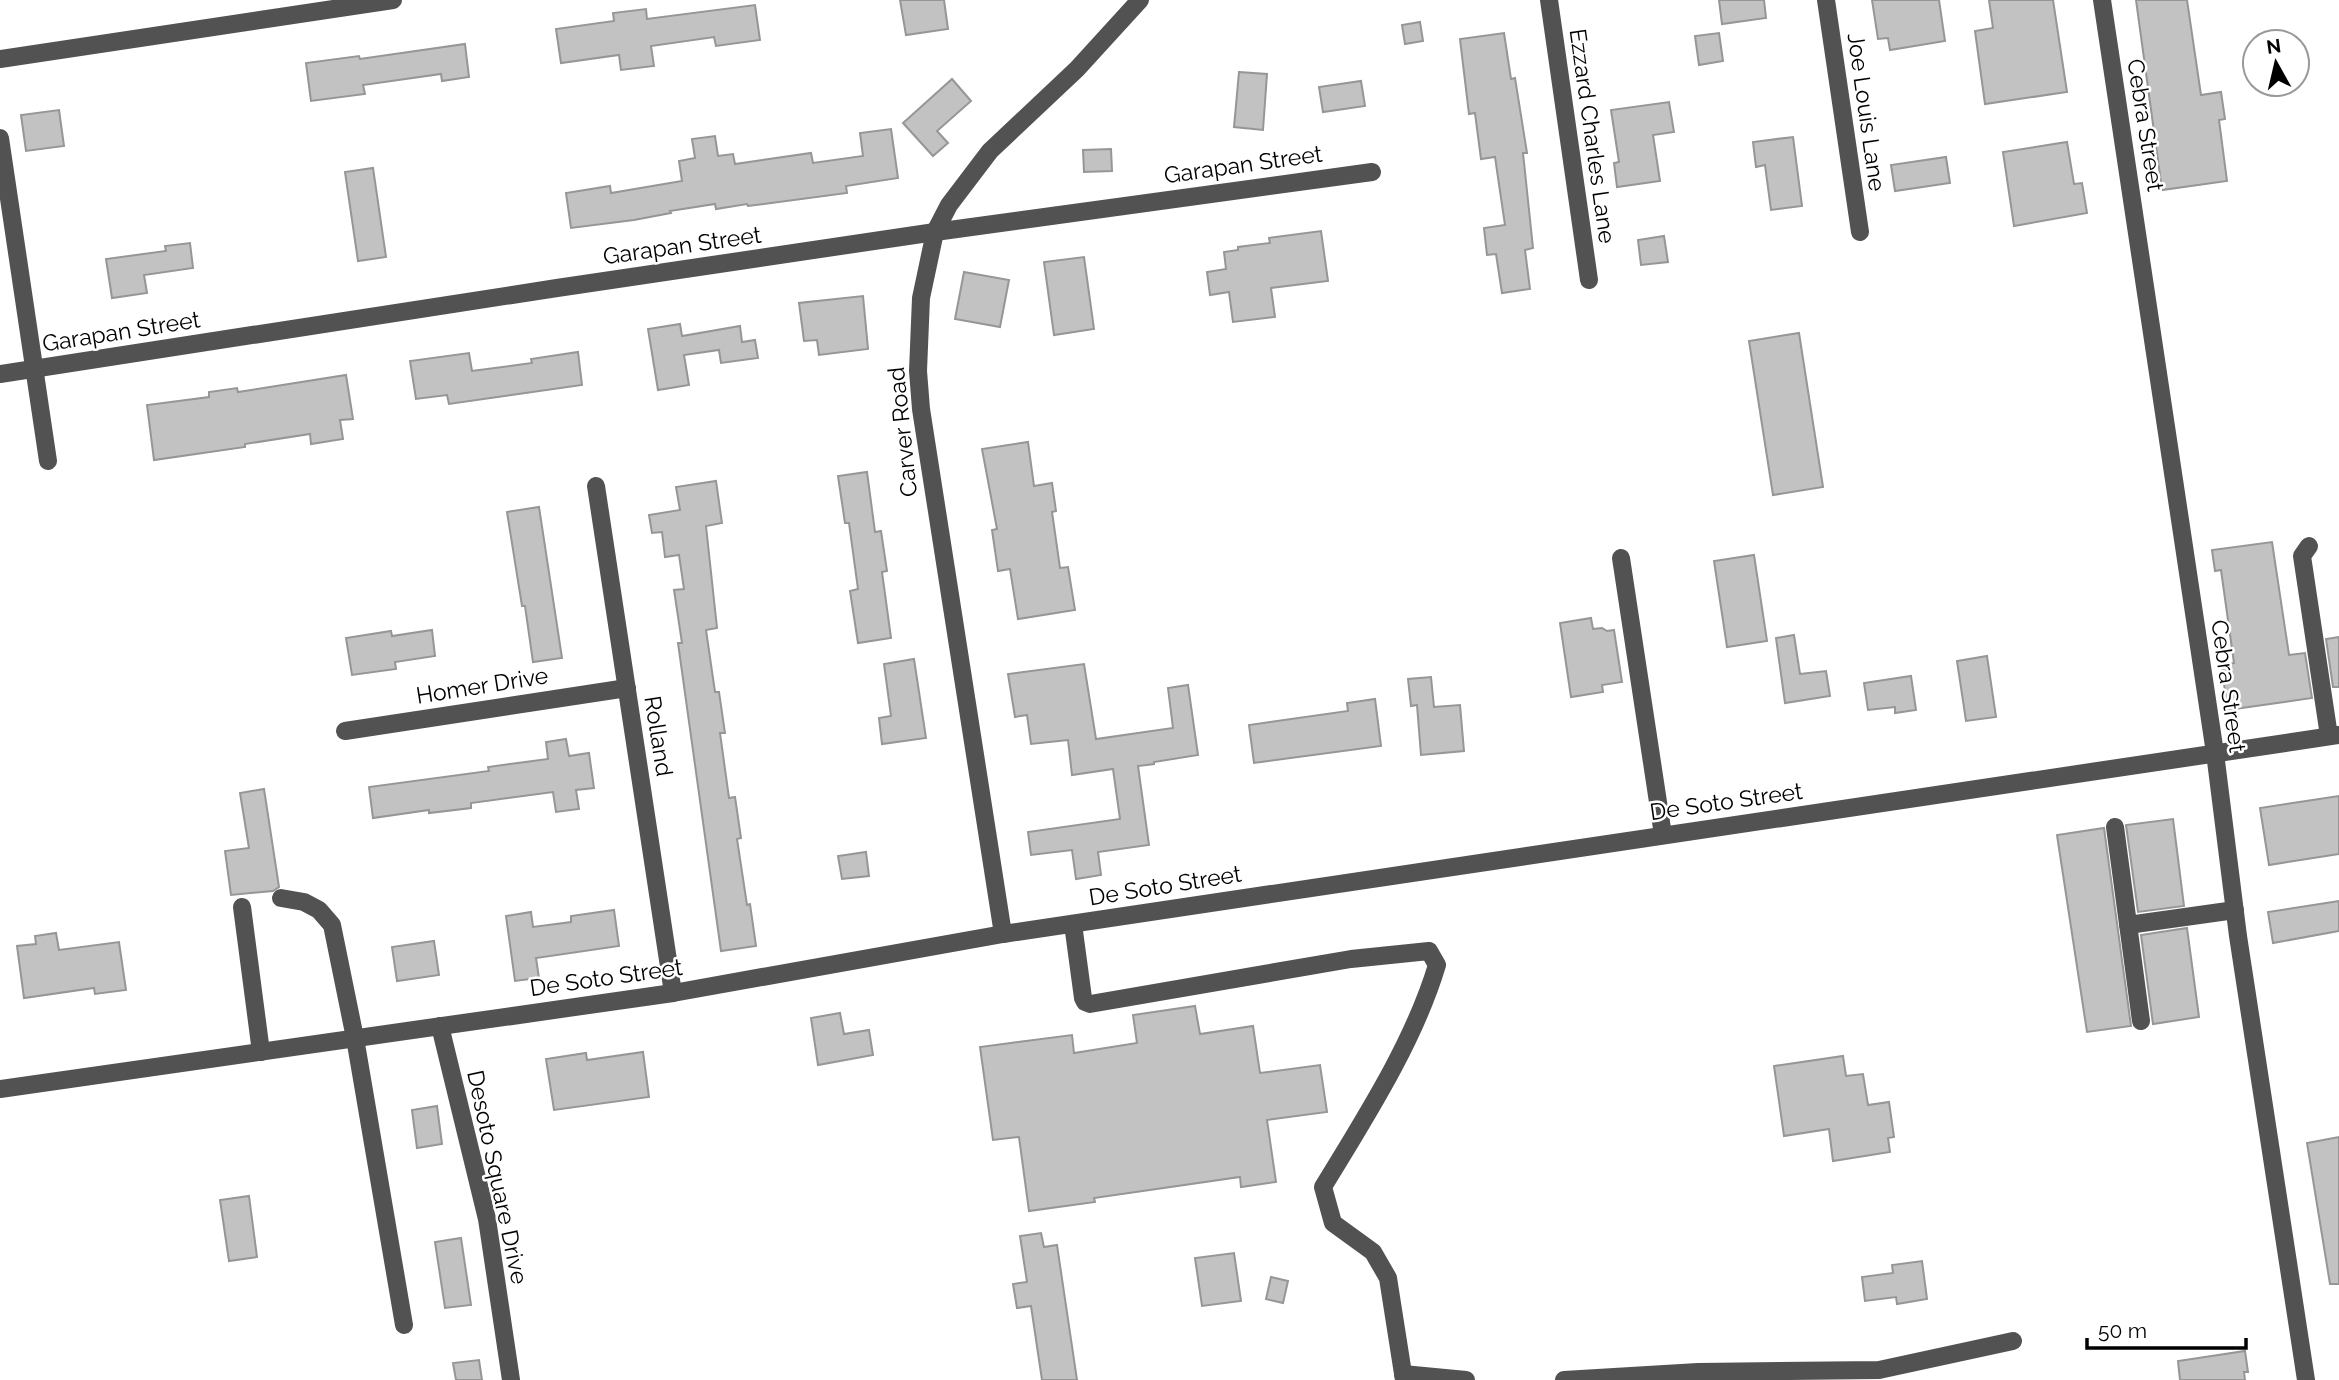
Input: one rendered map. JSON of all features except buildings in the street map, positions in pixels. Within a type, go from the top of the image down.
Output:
[{"type":"street","points":[[0,59],[393,0]]},
{"type":"street","name":"Carver Road","points":[[1003,934],[921,410],[918,371],[921,298],[935,232],[965,182],[990,151],[1077,69],[1140,0]]},
{"type":"street","name":"Ezzard Charles Lane","points":[[1549,0],[1589,280]]},
{"type":"street","name":"Joe Louis Lane","points":[[1826,0],[1860,232]]},
{"type":"street","name":"Cebra Street","points":[[2102,0],[2306,1380]]},
{"type":"street","points":[[0,138],[48,461]]},
{"type":"street","name":"Garapan Street","points":[[0,374],[935,232],[1372,172]]},
{"type":"street","name":"Rolland","points":[[596,486],[673,993]]},
{"type":"street","points":[[2309,546],[2302,556],[2334,736]]},
{"type":"street","points":[[1621,558],[1663,835]]},
{"type":"street","name":"Homer Drive","points":[[345,731],[627,688]]},
{"type":"street","name":"De Soto Street","points":[[0,1089],[673,993],[1003,934],[2334,736]]},
{"type":"street","points":[[2115,827],[2141,1021]]},
{"type":"street","points":[[281,898],[304,902],[319,910],[332,925],[355,1038],[404,1325]]},
{"type":"street","points":[[242,907],[261,1052]]},
{"type":"street","points":[[2128,925],[2235,910]]},
{"type":"street","points":[[1073,924],[1083,998],[1090,1004],[1352,959],[1429,951],[1437,965],[1428,996],[1372,1106],[1323,1187],[1333,1223],[1373,1252],[1388,1278],[1403,1377],[1466,1380]]},
{"type":"street","name":"Desoto Square Drive","points":[[440,1026],[487,1219],[511,1380]]},
{"type":"street","points":[[1564,1380],[1698,1372],[1880,1370],[2013,1341]]}]
